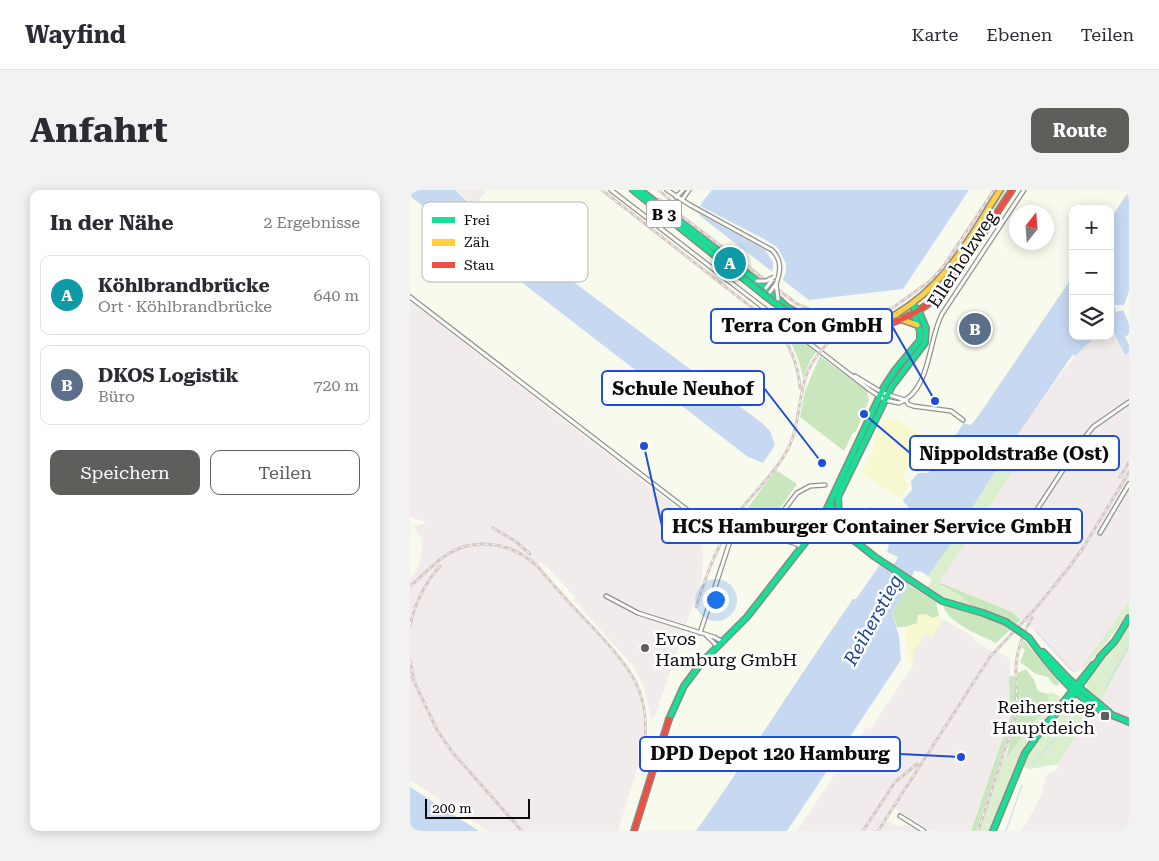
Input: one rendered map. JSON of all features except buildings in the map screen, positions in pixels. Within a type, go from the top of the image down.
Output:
[{"type":"main road","name":"B 3","points":[[633,190],[796,319],[833,331],[867,331],[917,311]]},
{"type":"main road","name":"B 3","points":[[640,190],[757,281],[792,311],[808,319],[841,327],[862,326],[896,315],[914,305]]},
{"type":"main road","points":[[855,541],[838,514],[837,504],[840,491],[886,397],[927,336],[923,319],[914,305],[937,284],[1000,190]]},
{"type":"main road","points":[[917,311],[948,285],[1012,190]]},
{"type":"main road","points":[[923,319],[928,303]]},
{"type":"main road","points":[[634,831],[670,715],[678,696],[690,676],[702,662],[747,617],[822,519],[880,394],[895,370],[919,348],[920,334],[917,325],[917,311]]},
{"type":"main road","points":[[900,319],[917,325]]},
{"type":"main road","points":[[833,494],[830,506],[832,517],[841,531],[889,567],[945,602],[1006,622],[1029,638],[1076,688]]},
{"type":"main road","points":[[815,530],[838,514]]},
{"type":"main road","points":[[822,519],[832,517]]},
{"type":"main road","points":[[993,831],[1022,757],[1051,719],[1058,713],[1083,676],[1115,641],[1129,618]]},
{"type":"main road","points":[[1029,638],[1096,707],[1129,722]]},
{"type":"main road","points":[[1076,688],[1094,669],[1102,655]]},
{"type":"main road","points":[[1069,679],[1083,676]]},
{"type":"street","points":[[611,190],[848,372],[880,394],[899,403],[906,400],[908,404],[913,406],[951,410],[963,420]]},
{"type":"street","points":[[667,190],[690,205],[771,248],[778,257],[780,269],[776,284],[778,299]]},
{"type":"street","points":[[676,197],[683,190]]},
{"type":"street","points":[[682,200],[689,190]]},
{"type":"street","name":"Ellerholzweg","points":[[906,400],[913,394],[923,374],[942,314],[1024,190]]},
{"type":"street","points":[[764,295],[780,269]]},
{"type":"street","points":[[757,281],[766,281],[774,277]]},
{"type":"street","points":[[768,290],[776,284]]},
{"type":"street","points":[[410,297],[703,522],[743,538],[789,540],[802,547]]},
{"type":"street","points":[[1016,540],[1093,427],[1129,402]]},
{"type":"street","points":[[1100,533],[1129,484]]},
{"type":"street","points":[[770,540],[772,526],[797,493],[810,486],[826,486]]},
{"type":"street","points":[[700,633],[732,535]]},
{"type":"street","points":[[606,596],[638,613],[714,637],[723,642]]},
{"type":"street","points":[[706,635],[718,647]]},
{"type":"street","points":[[900,816],[924,831]]},
{"type":"shaded area","points":[[458,190],[487,190],[478,202],[470,202]]},
{"type":"shaded area","points":[[1003,190],[1010,190],[978,237],[969,244],[974,233]]},
{"type":"shaded area","points":[[410,301],[681,511],[697,531],[703,552],[702,578],[654,719],[651,718],[644,688],[633,666],[574,600],[576,598],[552,572],[541,562],[538,564],[551,579],[548,582],[624,665],[635,684],[640,698],[644,726],[642,752],[618,831],[488,831],[410,780],[410,579],[419,565],[423,543],[422,538],[413,527],[427,522],[410,517]]},
{"type":"shaded area","points":[[779,324],[816,352],[803,378],[794,350]]},
{"type":"shaded area","points":[[1114,333],[1125,355],[1129,353],[1129,601],[1090,659],[1078,672],[1070,671],[1030,626],[1012,612],[939,582],[1021,462],[1013,450],[1016,437],[1075,356],[1092,340],[1114,340]]},
{"type":"shaded area","points":[[820,356],[867,391],[869,400],[856,431],[853,433],[844,451],[800,417],[805,391]]},
{"type":"shaded area","points":[[1008,449],[1013,450],[1021,462],[1011,474],[940,582],[940,586],[962,597],[971,606],[938,596],[926,589],[932,580],[928,576],[963,526],[968,514]]},
{"type":"shaded area","points":[[776,470],[797,484],[777,512],[767,531],[734,526]]},
{"type":"shaded area","points":[[941,583],[1012,612],[1021,620],[996,643],[957,623],[943,605],[987,618],[1006,626],[1011,621],[971,606],[962,597],[940,585]]},
{"type":"shaded area","points":[[909,585],[936,602],[939,616],[905,627],[897,627],[892,612]]},
{"type":"shaded area","points":[[1129,601],[1129,612],[1102,648],[1081,671],[1081,669]]},
{"type":"shaded area","points":[[943,619],[973,637],[975,642],[987,649],[997,651],[1010,659],[1010,703],[1013,707],[971,831],[931,831],[894,808],[886,820],[896,826],[908,825],[918,831],[797,831],[866,728],[870,730],[913,665],[913,652],[926,633],[932,636]]},
{"type":"shaded area","points":[[1129,623],[1129,649],[1100,700],[1088,690],[1088,680],[1114,648]]},
{"type":"shaded area","points":[[1024,640],[1059,683],[1058,686],[1053,684],[1048,677],[1036,674],[1020,662],[1025,650],[1021,647]]},
{"type":"shaded area","points":[[1129,649],[1129,831],[1021,831],[1041,797],[1046,776],[1058,768],[1058,764],[1079,730],[1106,692]]},
{"type":"shaded area","points":[[1026,669],[1034,680],[1038,691],[1048,694],[1050,705],[1027,730],[1005,761],[1018,710],[1017,673]]},
{"type":"shaded area","points":[[1009,676],[1014,676],[1016,696],[1014,719],[976,831],[971,831],[1013,708],[1010,703]]},
{"type":"shaded area","points":[[1051,692],[1059,696],[1059,698],[1062,697],[1021,752],[990,831],[979,831],[1005,756],[1005,760],[1049,705],[1048,694]]},
{"type":"shaded area","points":[[1079,701],[1092,711],[1058,764],[1030,769],[1024,767],[1023,761],[1032,745],[1070,703]]},
{"type":"sand","points":[[883,419],[890,421],[894,419],[925,436],[902,478],[909,484],[900,498],[860,473],[870,457]]},
{"type":"sand","points":[[927,614],[932,618],[939,616],[943,619],[932,637],[926,633],[913,652],[913,665],[909,662],[905,627],[917,624],[918,615]]},
{"type":"water","points":[[410,190],[457,190],[468,202],[422,202],[422,205],[410,196]]},
{"type":"water","points":[[712,190],[969,190],[903,289],[809,300],[700,216],[700,205]]},
{"type":"water","points":[[1129,191],[1129,291],[1124,305],[1114,305],[1114,213]]},
{"type":"water","points":[[521,282],[574,282],[762,423],[770,431],[775,445],[763,463],[748,457]]},
{"type":"water","name":"Reiherstieg","points":[[1069,282],[1069,340],[1092,340],[1075,356],[1073,354],[1008,449],[968,514],[963,526],[928,576],[915,570],[912,576],[914,577],[892,612],[899,637],[901,660],[787,831],[696,831],[853,599],[856,599],[884,559],[894,564],[898,557],[887,552],[889,545],[867,528],[869,507],[880,509],[882,512],[903,515],[908,511],[908,506],[903,500],[912,490],[911,481],[918,473],[928,473],[937,462],[927,453],[930,445],[941,435],[947,439],[950,436],[955,436],[964,423],[971,425]]},
{"type":"water","points":[[1114,305],[1116,312],[1123,310],[1129,324],[1129,334],[1125,337],[1129,345],[1129,353],[1125,355],[1114,333]]},
{"type":"water","points":[[410,787],[479,831],[410,831]]},
{"type":"pier","points":[[698,205],[778,248],[786,264],[786,272],[782,282],[771,274],[773,262],[764,249],[696,212]]},
{"type":"waterway","points":[[1035,630],[1075,671]]},
{"type":"waterway","points":[[1106,687],[1129,645]]},
{"type":"waterway","points":[[1033,764],[1065,726]]},
{"type":"waterway","points":[[1006,831],[1022,785]]},
{"type":"railway","points":[[602,190],[774,325],[785,339],[792,354],[800,388]]},
{"type":"railway","points":[[659,190],[672,202]]},
{"type":"railway","points":[[659,199],[797,304],[825,316],[853,319],[880,314],[894,307],[930,281],[943,267],[994,190]]},
{"type":"railway","points":[[696,607],[710,568],[727,531],[742,508],[776,468],[789,447],[794,432],[803,385],[812,364],[837,334],[859,321]]},
{"type":"railway","points":[[1120,477],[1129,462]]},
{"type":"railway","points":[[878,831],[990,657],[1035,609],[1067,570],[1083,548],[1129,472]]},
{"type":"railway","points":[[493,528],[515,541],[530,554]]},
{"type":"railway","points":[[410,586],[442,558],[466,546],[492,544],[504,547],[528,558],[608,644],[636,683],[642,697],[645,712],[644,749]]},
{"type":"railway","points":[[410,626],[421,594],[440,566]]},
{"type":"railway","points":[[978,831],[1014,723],[1018,653],[1022,638],[1032,618]]},
{"type":"railway","points":[[410,661],[414,679]]},
{"type":"railway","points":[[410,673],[437,730],[453,753],[522,831]]},
{"type":"railway","points":[[863,831],[895,782],[917,764]]},
{"type":"traffic: fast","points":[[633,190],[764,295]]},
{"type":"traffic: fast","points":[[640,190],[766,288],[787,307],[813,321]]},
{"type":"traffic: fast","points":[[764,295],[782,308],[811,324],[843,332]]},
{"type":"traffic: fast","points":[[669,719],[684,686],[702,662],[747,617],[822,519],[884,387],[895,370],[920,340],[920,331],[915,317],[914,305]]},
{"type":"traffic: fast","points":[[855,541],[839,515],[838,497],[892,386],[925,343],[926,328],[918,309]]},
{"type":"traffic: fast","points":[[831,502],[832,515],[837,527],[875,557],[942,601],[1006,622]]},
{"type":"traffic: fast","points":[[1100,657],[1115,641],[1129,618]]},
{"type":"traffic: fast","points":[[1006,622],[1029,638]]},
{"type":"traffic: fast","points":[[1029,638],[1051,667],[1077,694],[1101,710],[1129,722]]},
{"type":"traffic: fast","points":[[1043,652],[1069,679],[1109,712]]},
{"type":"traffic: fast","points":[[993,831],[1025,753],[1045,725],[1070,699],[1102,655]]},
{"type":"traffic: fast","points":[[1053,715],[1093,665]]},
{"type":"traffic: slow","points":[[895,315],[929,289],[943,275],[967,243],[1000,190]]},
{"type":"traffic: slow","points":[[813,321],[824,324],[855,326],[895,315]]},
{"type":"traffic: slow","points":[[900,319],[917,325]]},
{"type":"traffic: jam","points":[[843,332],[859,331],[890,324],[905,318],[932,301],[954,278],[1012,190]]},
{"type":"traffic: jam","points":[[817,529],[834,519]]},
{"type":"traffic: jam","points":[[634,831],[669,719]]},
{"type":"place","name":"Köhlbrandbrücke","points":[[730,263]]},
{"type":"place","name":"DKOS Logistik","points":[[975,329]]},
{"type":"place","name":"Terra Con GmbH","points":[[935,401]]},
{"type":"place","name":"Nippoldstraße (Ost)","points":[[864,414]]},
{"type":"place","name":"HCS Hamburger Container Service GmbH","points":[[644,446]]},
{"type":"place","name":"Schule Neuhof","points":[[822,463]]},
{"type":"place","name":"Evos Hamburg GmbH","points":[[645,648]]},
{"type":"place","name":"Reiherstieg Hauptdeich","points":[[1105,716]]},
{"type":"place","name":"DPD Depot 120 Hamburg","points":[[961,757]]}]
